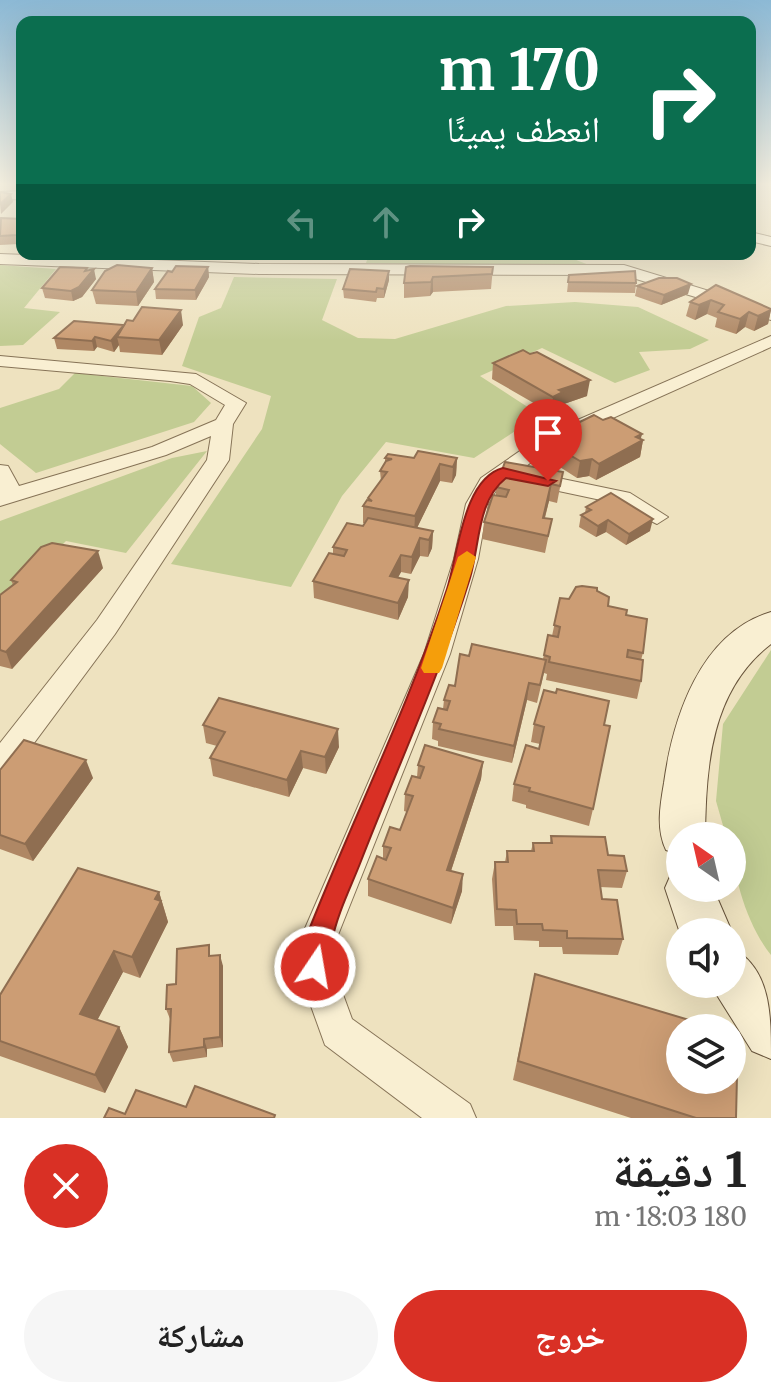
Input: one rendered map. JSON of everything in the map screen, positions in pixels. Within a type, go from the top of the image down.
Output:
[{"type":"street","points":[[26,260],[259,269],[624,270]]},
{"type":"street","points":[[606,260],[624,270],[771,315]]},
{"type":"street","points":[[456,1118],[338,1032],[315,967],[318,940],[348,861],[437,654],[466,559],[477,504],[489,483],[550,439],[771,341]]},
{"type":"street","points":[[0,361],[196,380],[236,403],[223,424],[218,460],[106,627],[0,765]]},
{"type":"street","points":[[0,471],[6,497],[159,451],[223,424]]},
{"type":"street","points":[[503,472],[608,494],[657,517]]},
{"type":"street","points":[[682,822],[683,790],[693,734],[705,705],[735,653],[771,625]]},
{"type":"street","points":[[746,995],[771,1032]]},
{"type":"green space","points":[[367,260],[576,260],[594,267],[366,263]]},
{"type":"green space","points":[[0,265],[56,269],[24,308],[60,312],[23,345],[0,346]]},
{"type":"green space","points":[[234,277],[337,279],[322,320],[358,338],[395,339],[506,306],[575,302],[638,307],[709,340],[690,349],[639,352],[650,370],[615,383],[542,348],[480,376],[540,415],[474,458],[386,442],[342,496],[291,587],[171,564],[262,429],[271,396],[182,366],[199,317],[221,308]]},
{"type":"green space","points":[[75,373],[192,386],[211,403],[194,422],[36,473],[0,444],[0,408],[59,389]]},
{"type":"green space","points":[[207,451],[126,553],[66,541],[0,607],[0,521],[172,458]]},
{"type":"green space","points":[[771,650],[771,955],[743,902],[746,902],[746,822],[722,822],[716,801],[723,724]]},
{"type":"building","points":[[117,265],[152,268],[136,292],[92,290],[105,271]]},
{"type":"building","points":[[176,266],[208,267],[195,290],[155,289],[168,271],[172,272]]},
{"type":"building","points":[[60,267],[87,268],[85,271],[94,269],[79,287],[71,291],[42,288]]},
{"type":"building","points":[[406,267],[493,267],[492,274],[433,277],[431,282],[404,283]]},
{"type":"building","points":[[350,269],[389,271],[384,289],[377,288],[376,292],[343,289]]},
{"type":"building","points":[[635,271],[636,283],[568,282],[569,275]]},
{"type":"building","points":[[659,278],[677,278],[691,284],[664,295],[637,286]]},
{"type":"building","points":[[716,285],[771,310],[758,316],[749,312],[740,319],[718,312],[724,305],[711,300],[699,305],[690,302]]},
{"type":"building","points":[[142,307],[181,310],[159,340],[117,337],[127,320],[133,321]]},
{"type":"building","points":[[74,321],[124,325],[111,341],[95,337],[92,341],[54,338]]},
{"type":"building","points":[[523,350],[530,354],[537,352],[590,380],[559,390],[563,392],[553,397],[493,363]]},
{"type":"building","points":[[594,415],[603,420],[611,417],[642,434],[636,437],[643,440],[599,464],[592,459],[580,461],[551,444],[558,440],[551,436]]},
{"type":"building","points":[[418,451],[457,458],[453,467],[440,464],[415,516],[363,506],[367,500],[372,501],[368,498],[387,472],[380,471],[386,461],[392,459],[385,458],[388,454],[414,458]]},
{"type":"building","points":[[505,462],[563,472],[560,486],[551,484],[543,518],[552,519],[548,536],[484,522],[493,495],[506,497],[509,490],[496,487]]},
{"type":"building","points":[[611,493],[653,519],[629,534],[608,520],[598,526],[581,515],[591,510],[586,507]]},
{"type":"building","points":[[368,518],[433,531],[429,540],[420,538],[412,557],[401,555],[390,576],[409,580],[398,603],[313,581],[329,553],[344,556],[347,550],[333,547],[347,523],[363,526]]},
{"type":"building","points":[[52,543],[98,551],[6,652],[0,650],[0,595],[17,582],[11,580],[41,547]]},
{"type":"building","points":[[576,587],[597,588],[609,597],[608,606],[627,610],[626,615],[647,619],[643,653],[628,650],[627,657],[643,660],[641,681],[549,662],[550,657],[544,655],[548,635],[558,637],[560,627],[554,625],[560,598],[569,599]]},
{"type":"building","points":[[472,644],[546,660],[540,685],[529,683],[514,746],[439,729],[441,724],[433,722],[438,708],[447,710],[450,701],[444,700],[449,685],[455,686],[460,654],[469,656]]},
{"type":"building","points":[[557,689],[609,701],[604,725],[610,726],[593,809],[514,784],[526,745],[539,749],[544,727],[534,724],[544,690],[556,693]]},
{"type":"building","points":[[219,698],[338,729],[325,757],[301,751],[287,780],[210,758],[225,732],[203,725]]},
{"type":"building","points":[[24,740],[86,760],[25,844],[0,835],[0,770]]},
{"type":"building","points":[[425,745],[483,762],[447,870],[463,874],[453,908],[368,879],[377,856],[386,860],[391,848],[383,846],[390,827],[400,830],[413,796],[405,794],[412,776],[420,778],[424,767],[418,765]]},
{"type":"building","points":[[551,836],[605,837],[608,855],[624,856],[627,871],[598,870],[602,899],[617,900],[623,939],[567,938],[567,931],[543,930],[542,924],[517,924],[516,910],[497,909],[495,862],[508,862],[507,851],[534,851],[533,843],[552,843]]},
{"type":"building","points":[[78,868],[159,892],[155,899],[161,901],[132,957],[114,951],[80,1014],[119,1027],[95,1075],[0,1041],[0,995]]},
{"type":"building","points":[[209,945],[209,956],[220,955],[220,1037],[204,1039],[204,1047],[169,1052],[171,1009],[166,1009],[167,985],[176,984],[177,949]]},
{"type":"building","points":[[535,974],[669,1014],[666,1014],[666,1094],[737,1094],[736,1118],[696,1118],[518,1061]]},
{"type":"building","points":[[195,1086],[275,1115],[274,1118],[104,1118],[109,1108],[125,1114],[136,1090],[186,1107]]},
{"type":"slow traffic","points":[[431,668],[467,557]]},
{"type":"route","points":[[315,967],[318,940],[348,861],[437,654],[466,559],[477,504],[489,483],[503,472],[548,481]]}]
